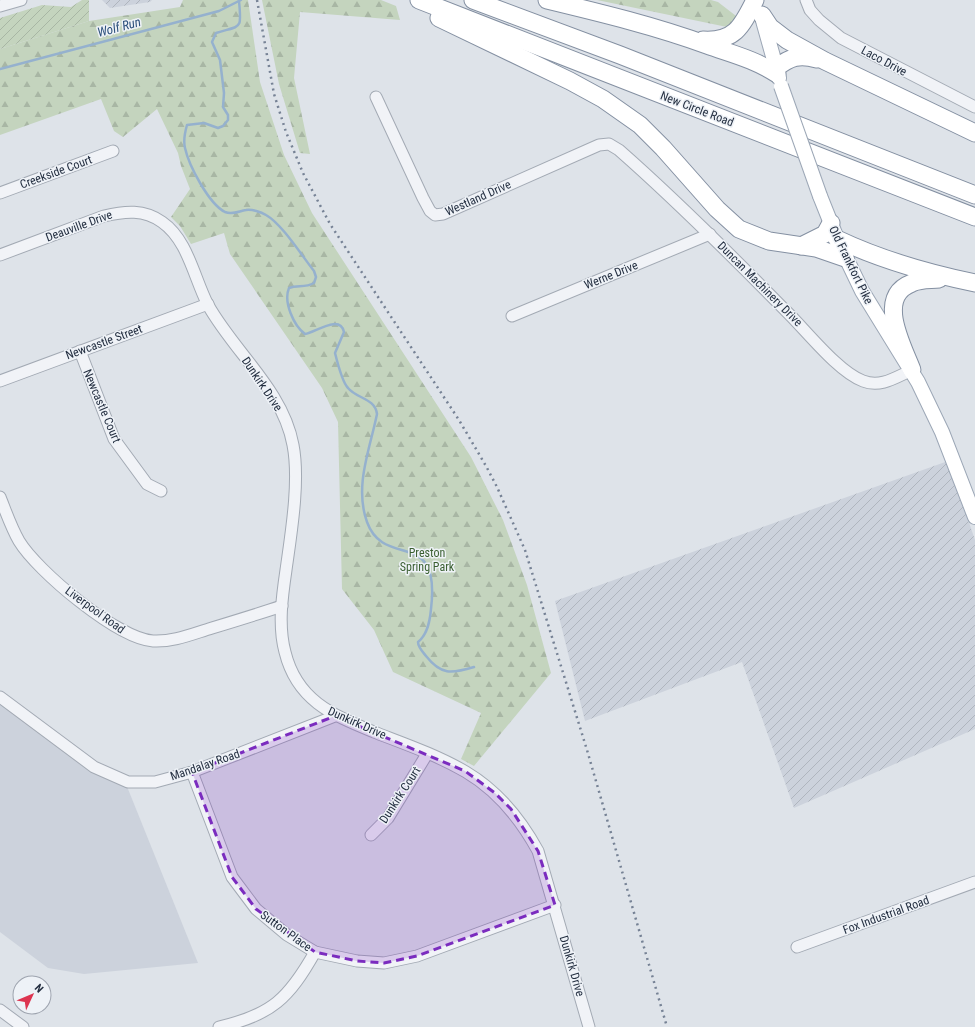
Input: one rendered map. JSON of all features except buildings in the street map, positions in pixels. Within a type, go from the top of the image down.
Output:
[{"type":"highway","name":"New Circle Road","points":[[420,0],[975,218]]},
{"type":"highway","points":[[420,0],[441,20],[570,81],[603,99],[640,125],[663,148],[717,209],[735,226],[769,241],[816,248],[845,258]]},
{"type":"highway","name":"New Circle Road","points":[[473,0],[612,52],[975,195]]},
{"type":"highway","points":[[547,0],[621,18],[693,39],[749,58],[778,76],[785,61],[799,55],[825,60]]},
{"type":"highway","points":[[693,39],[716,41],[728,37],[740,27],[758,5],[770,27],[780,35],[825,60],[975,133]]},
{"type":"highway","points":[[801,246],[824,234],[834,231],[864,252],[893,262],[975,283]]},
{"type":"highway","points":[[912,370],[892,316],[897,294],[911,283],[953,277]]},
{"type":"main road","name":"Old Frankfort Pike","points":[[758,5],[778,76],[820,196],[845,258],[862,291],[912,370],[942,432],[975,517]]},
{"type":"street","points":[[0,6],[21,0]]},
{"type":"street","name":"Laco Drive","points":[[806,0],[810,10],[818,20],[840,38],[975,108]]},
{"type":"street","name":"Westland Drive","points":[[376,97],[423,198],[430,211],[435,215],[443,214],[599,145],[609,144],[619,150]]},
{"type":"street","name":"Duncan Machinery Drive","points":[[619,150],[710,234],[824,350],[853,376],[874,384],[885,382],[912,370]]},
{"type":"street","name":"Creekside Court","points":[[0,193],[113,151]]},
{"type":"street","name":"Deauville Drive","points":[[0,256],[104,216],[121,212],[133,211],[154,217],[164,223],[176,236]]},
{"type":"street","name":"Werne Drive","points":[[512,316],[710,234]]},
{"type":"street","name":"Dunkirk Drive","points":[[176,236],[208,304],[276,402],[289,430],[293,445],[294,491],[282,606],[284,651],[290,668],[307,694],[320,706],[335,716],[465,771],[480,781],[511,809],[526,830],[538,851],[588,1027]]},
{"type":"street","name":"Newcastle Street","points":[[0,381],[208,304]]},
{"type":"street","name":"Newcastle Court","points":[[80,351],[114,440],[147,484],[162,491]]},
{"type":"street","name":"Liverpool Road","points":[[0,497],[19,542],[49,577],[103,618],[129,635],[151,641],[176,639],[282,606]]},
{"type":"street","name":"Mandalay Road","points":[[0,697],[94,767],[128,782],[156,782],[192,772],[335,716]]},
{"type":"street","name":"Dunkirk Court","points":[[371,835],[388,818],[427,754]]},
{"type":"street","name":"Sutton Place","points":[[192,772],[232,877],[256,909],[287,935],[315,952],[357,961],[384,963],[417,956],[554,905]]},
{"type":"street","name":"Fox Industrial Road","points":[[797,947],[975,882]]},
{"type":"street","points":[[219,1027],[254,1017],[280,1001],[300,977],[315,952]]},
{"type":"street","points":[[0,1010],[23,1027]]},
{"type":"highlighted area","points":[[335,716],[465,771],[495,793],[511,809],[538,851],[555,905],[417,956],[384,963],[357,961],[315,952],[256,909],[232,877],[192,772]]},
{"type":"shaded area","points":[[102,0],[152,0],[150,2],[110,8]]},
{"type":"shaded area","points":[[948,461],[975,540],[975,729],[794,808],[742,662],[585,721],[555,601]]},
{"type":"shaded area","points":[[0,703],[126,784],[198,963],[84,974],[48,968],[0,932]]},
{"type":"green space","points":[[82,0],[89,0],[89,21],[0,49],[0,18],[42,5],[71,7]]},
{"type":"green space","name":"Preston Spring Park","points":[[183,0],[248,0],[260,82],[284,155],[312,213],[471,457],[503,520],[527,585],[551,673],[474,766],[461,759],[481,713],[393,672],[374,630],[342,589],[338,422],[322,388],[230,254],[224,233],[191,244],[180,226],[171,217],[190,189],[181,166],[178,153],[157,109],[123,137],[114,131],[101,99],[0,135],[0,49],[89,21],[180,7]]},
{"type":"green space","points":[[262,0],[381,0],[396,6],[400,20],[300,12],[294,78],[310,154],[300,153],[279,84]]},
{"type":"green space","points":[[597,0],[711,0],[718,2],[740,19],[727,27]]},
{"type":"waterway","name":"Wolf Run","points":[[0,69],[219,11],[241,0]]},
{"type":"waterway","points":[[239,1],[240,22],[235,27],[216,33],[212,42],[220,60],[224,93],[223,107],[228,115],[228,120],[223,126],[218,128],[204,123],[187,125],[184,142],[187,156],[200,184],[219,208],[228,213],[251,210],[266,215],[279,225],[314,271],[316,277],[314,283],[289,288],[287,300],[294,320],[305,334],[333,324],[338,324],[342,327],[344,332],[335,353],[344,382],[352,392],[369,402],[376,409],[377,414],[364,468],[362,495],[363,508],[367,522],[375,536],[386,544],[420,557],[428,567],[432,583],[431,609],[426,631],[418,642],[422,651],[431,662],[442,670],[453,672],[474,667]]},
{"type":"railway","points":[[257,0],[274,94],[286,132],[303,173],[330,224],[459,420],[497,487],[525,550],[587,750],[667,1027]]}]
